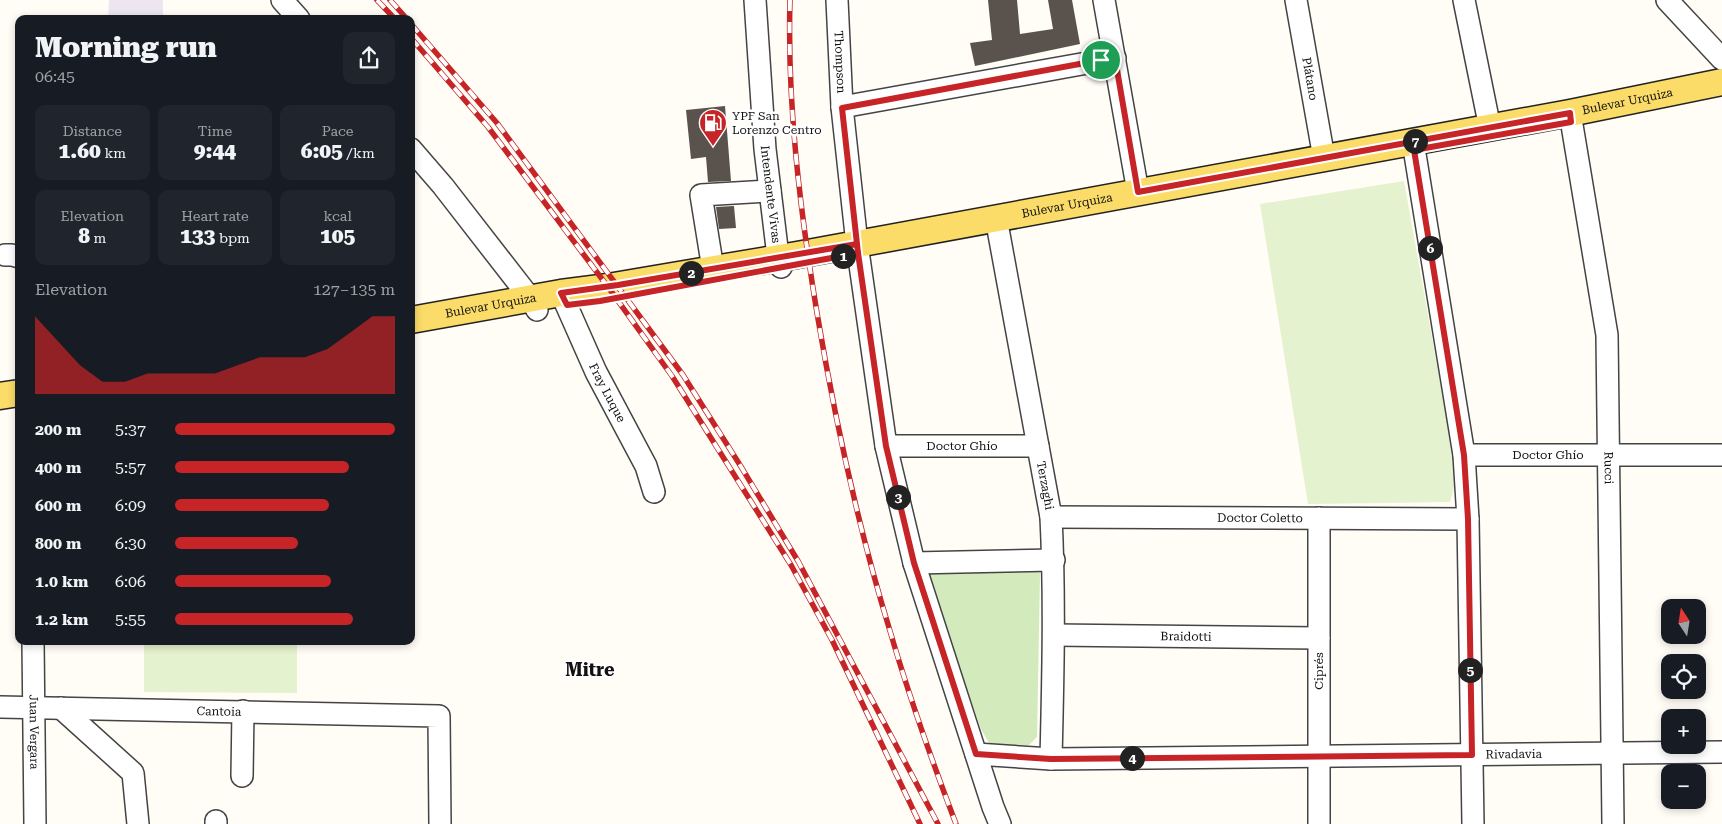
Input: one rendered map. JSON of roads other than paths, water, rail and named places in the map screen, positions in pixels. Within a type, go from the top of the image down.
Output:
[{"type":"main road","name":"Bulevar Urquiza","points":[[564,299],[600,301],[857,248],[1571,117],[1722,82]]},
{"type":"main road","name":"Bulevar Urquiza","points":[[997,223],[1138,192],[1324,158],[1414,146],[1490,128],[1722,94]]},
{"type":"main road","name":"Bulevar Urquiza","points":[[415,319],[564,299],[714,269],[779,263]]},
{"type":"main road","name":"Bulevar Urquiza","points":[[415,332],[533,304]]},
{"type":"main road","points":[[0,396],[15,394]]},
{"type":"main road","points":[[0,408],[15,405]]},
{"type":"street","points":[[282,0],[295,15]]},
{"type":"street","name":"Intendente Vivas","points":[[755,0],[764,140],[779,263]]},
{"type":"street","name":"Thompson","points":[[836,0],[842,108],[857,248],[886,446],[914,563],[1000,824]]},
{"type":"street","points":[[1104,0],[1138,192]]},
{"type":"street","name":"Plátano","points":[[1296,0],[1324,158]]},
{"type":"street","points":[[1464,0],[1490,128]]},
{"type":"street","points":[[1667,0],[1722,59]]},
{"type":"street","points":[[842,108],[1115,58]]},
{"type":"street","name":"Rucci","points":[[1571,117],[1607,335],[1613,824]]},
{"type":"street","points":[[1414,146],[1464,455],[1468,519],[1473,824]]},
{"type":"street","points":[[415,154],[443,186],[533,304]]},
{"type":"street","points":[[714,269],[701,195],[770,191]]},
{"type":"street","name":"Terzaghi","points":[[997,223],[1051,517],[1054,560],[1051,759]]},
{"type":"street","name":"Fray Luque","points":[[564,299],[596,372],[646,466],[654,492]]},
{"type":"street","name":"Doctor Ghío","points":[[886,446],[1038,446]]},
{"type":"street","name":"Doctor Ghío","points":[[1464,455],[1722,455]]},
{"type":"street","name":"Doctor Coletto","points":[[1051,517],[1468,519]]},
{"type":"street","name":"Ciprés","points":[[1319,518],[1319,824]]},
{"type":"street","points":[[914,563],[1054,560]]},
{"type":"street","name":"Braidotti","points":[[1054,635],[1319,638]]},
{"type":"street","name":"Juan Vergara","points":[[33,645],[35,824]]},
{"type":"street","name":"Cantoia","points":[[0,707],[439,716],[440,824]]},
{"type":"street","points":[[61,708],[133,773],[138,824]]},
{"type":"street","points":[[242,776],[243,711]]},
{"type":"street","name":"Rivadavia","points":[[976,754],[1051,759],[1722,752]]},
{"type":"railway","points":[[377,0],[391,15]]},
{"type":"railway","points":[[390,0],[403,15]]},
{"type":"railway","points":[[790,0],[793,118],[800,196],[831,393],[848,473],[878,592],[913,704],[956,824]]},
{"type":"railway","points":[[415,29],[497,123],[683,375],[798,561],[938,824]]},
{"type":"railway","points":[[415,43],[488,127],[672,376],[791,565],[832,640],[920,824]]},
{"type":"place","name":"YPF San Lorenzo Centro","points":[[713,147]]},
{"type":"district","name":"Mitre","points":[[590,670]]}]
